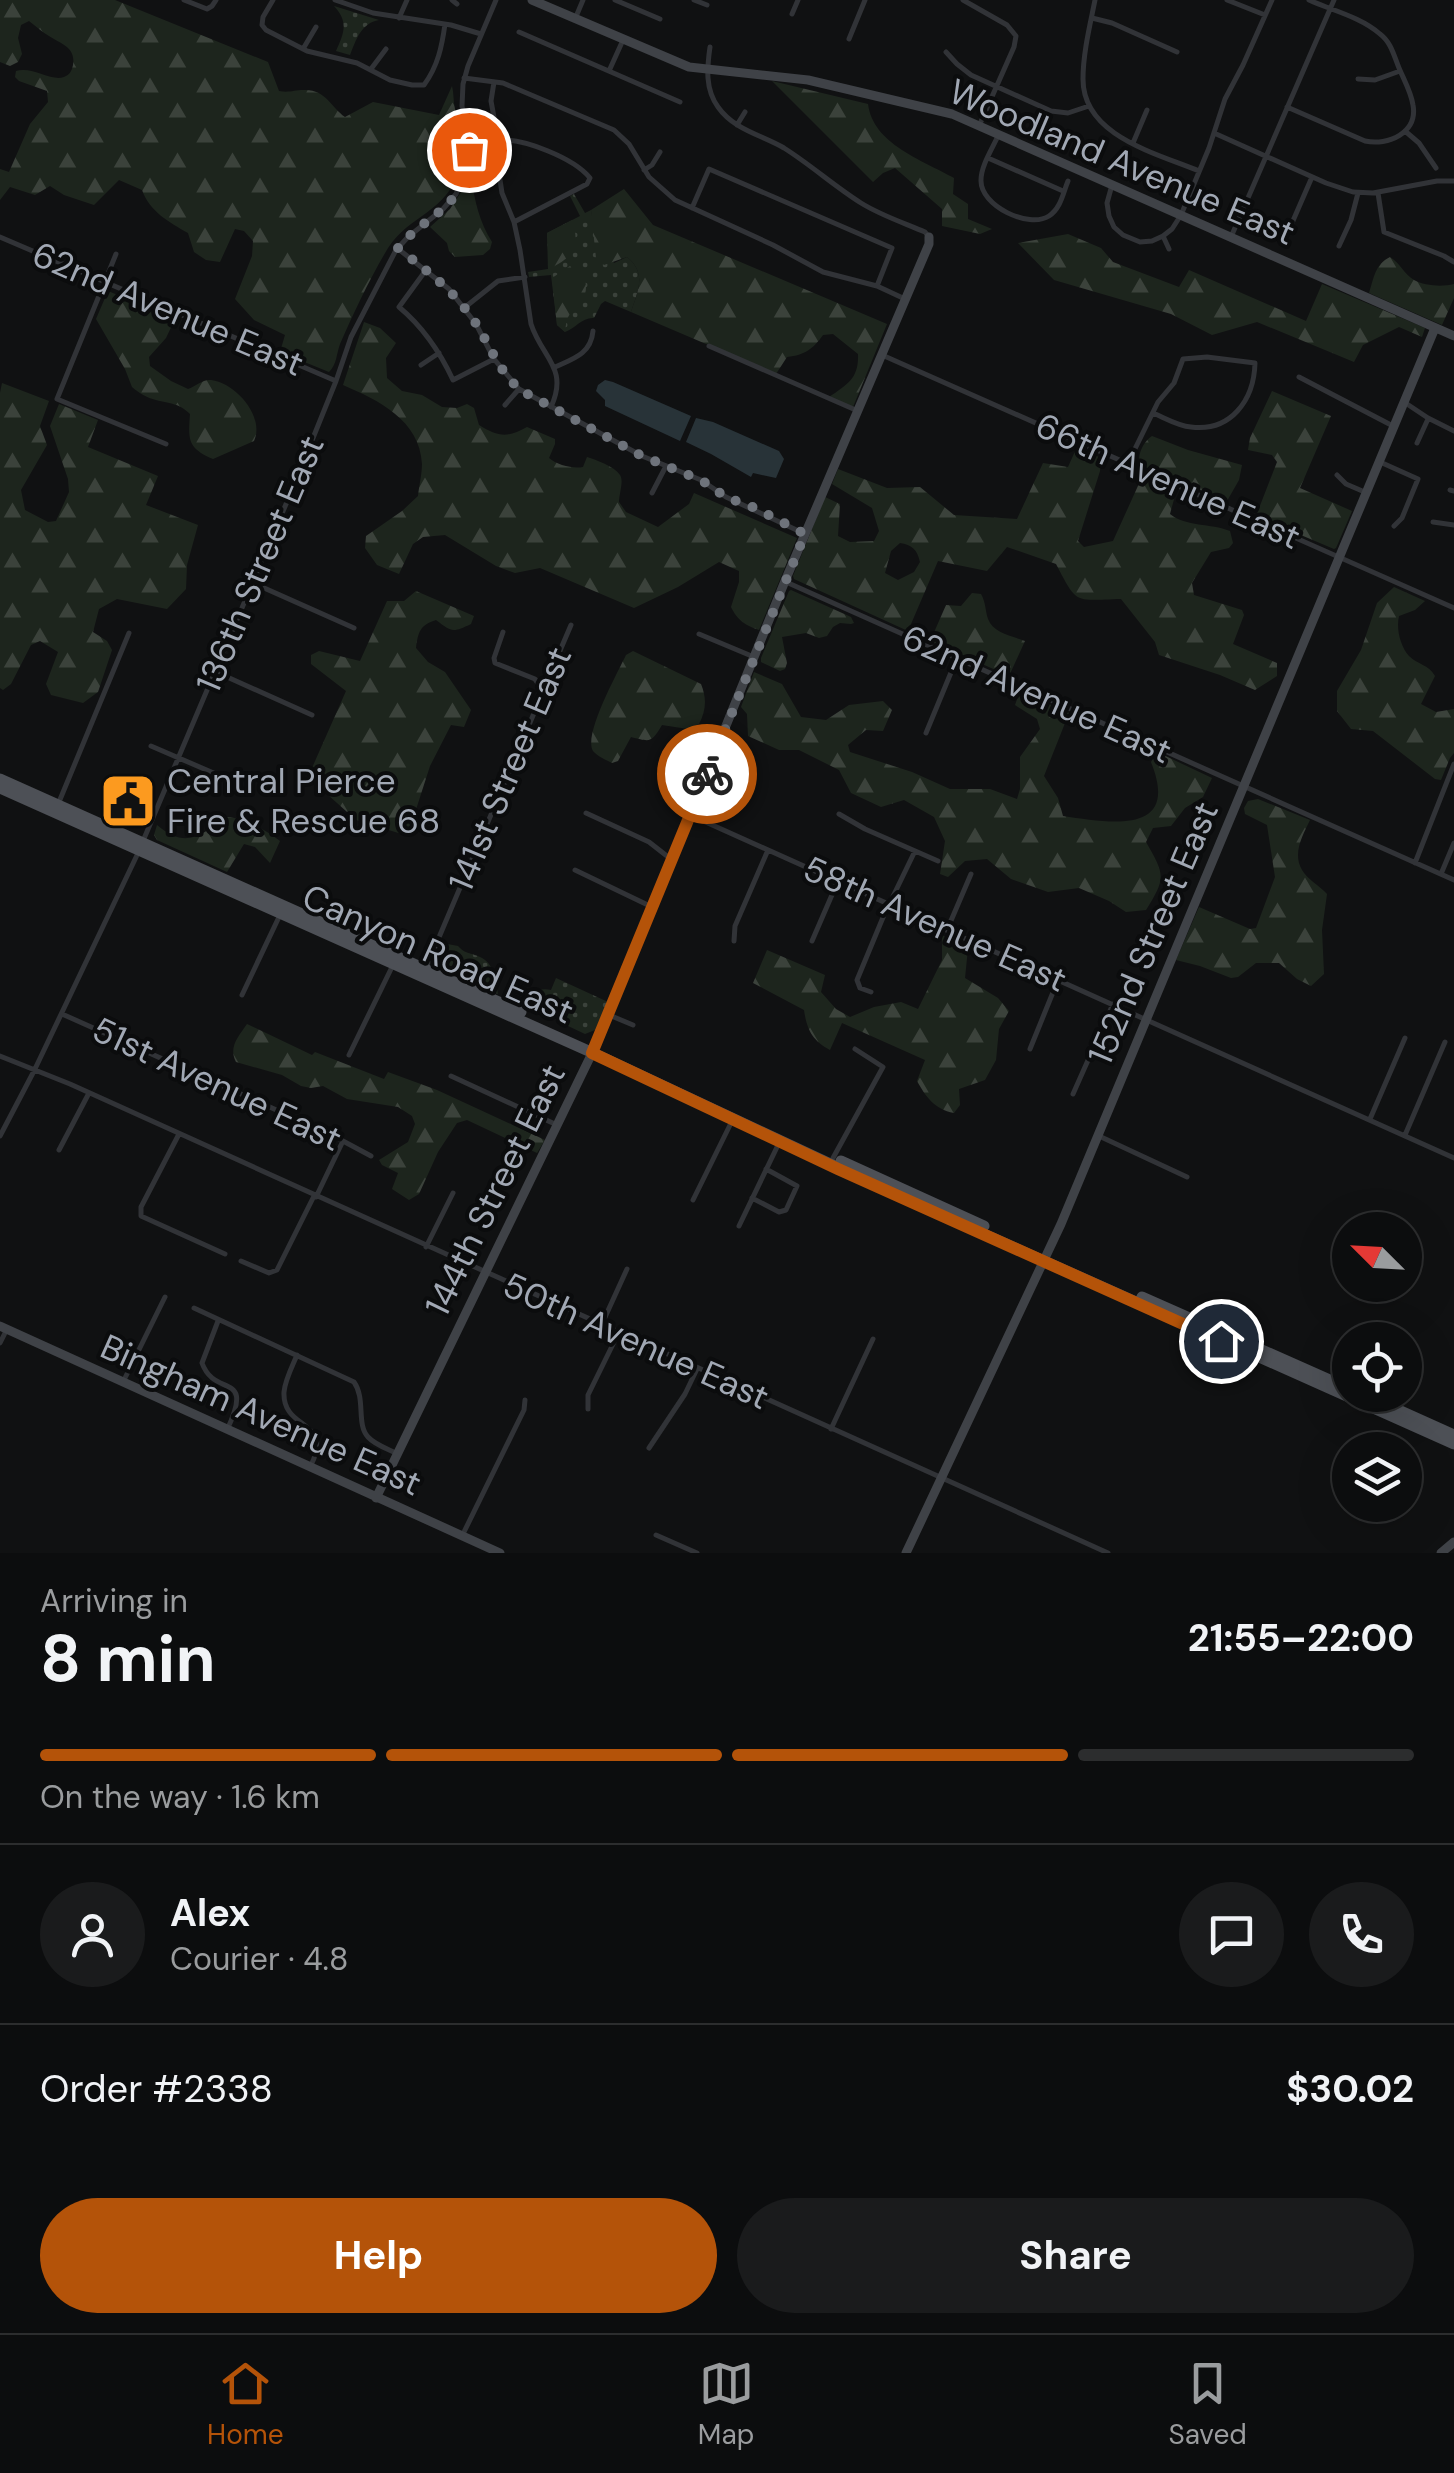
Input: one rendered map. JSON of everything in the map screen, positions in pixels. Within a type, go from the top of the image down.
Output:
[{"type":"main road","name":"Canyon Road East","points":[[0,779],[281,914],[594,1050],[1454,1444]]},
{"type":"main road","name":"Canyon Road East","points":[[0,788],[426,968],[780,1141],[868,1174],[1046,1259],[1332,1380]]},
{"type":"main road","points":[[281,914],[286,911],[316,921]]},
{"type":"main road","points":[[394,964],[420,971],[426,968]]},
{"type":"main road","points":[[1403,1412],[1454,1434]]},
{"type":"street","points":[[184,0],[204,9],[216,0]]},
{"type":"street","points":[[273,0],[263,18],[266,30],[316,54],[350,61],[412,86],[424,85],[438,59],[444,24]]},
{"type":"street","points":[[335,0],[363,10],[480,34]]},
{"type":"street","points":[[399,18],[407,0]]},
{"type":"street","name":"136th Street East","points":[[0,1136],[62,1014],[180,757],[336,381],[346,346],[398,248],[444,210],[464,176],[469,150],[462,106],[464,78],[496,0]]},
{"type":"street","name":"Woodland Avenue East","points":[[532,0],[679,64],[808,80],[952,114],[1454,336]]},
{"type":"street","points":[[575,19],[583,0]]},
{"type":"street","points":[[615,0],[660,19]]},
{"type":"street","points":[[694,0],[706,5]]},
{"type":"street","points":[[792,14],[798,0]]},
{"type":"street","points":[[849,39],[865,0]]},
{"type":"street","points":[[963,0],[1016,36],[978,126]]},
{"type":"street","points":[[1094,0],[1083,76],[1089,106],[1109,130],[1199,171]]},
{"type":"street","points":[[1227,0],[1265,15]]},
{"type":"street","points":[[1112,185],[1109,216],[1118,232],[1146,242],[1172,228],[1199,171],[1225,99],[1272,0]]},
{"type":"street","points":[[1287,107],[1371,143],[1388,142],[1407,129],[1413,116],[1414,106],[1391,47],[1380,33],[1309,0]]},
{"type":"street","points":[[1230,237],[1334,0]]},
{"type":"street","points":[[1092,18],[1177,52]]},
{"type":"street","points":[[303,48],[316,27]]},
{"type":"street","points":[[519,32],[680,102]]},
{"type":"street","points":[[609,71],[623,40]]},
{"type":"street","points":[[710,47],[709,86],[716,104],[737,124],[785,149],[863,204],[930,237]]},
{"type":"street","points":[[371,70],[386,49]]},
{"type":"street","points":[[946,52],[966,72],[1057,112],[1074,112],[1089,106]]},
{"type":"street","points":[[1358,79],[1375,80],[1400,70]]},
{"type":"street","points":[[464,78],[526,92],[614,130],[666,194],[823,272],[877,286],[906,300]]},
{"type":"street","points":[[494,82],[490,101],[502,193],[514,222],[532,329],[555,368],[558,388],[551,407]]},
{"type":"street","points":[[1133,143],[1147,110]]},
{"type":"street","points":[[737,124],[745,112]]},
{"type":"street","points":[[1407,129],[1436,168]]},
{"type":"street","points":[[1214,133],[1358,193],[1379,194],[1436,180],[1454,180]]},
{"type":"street","points":[[999,134],[981,180],[984,195],[996,206],[1025,219],[1040,220],[1055,211],[1068,182]]},
{"type":"street","points":[[498,140],[517,140],[576,164],[590,178],[514,222]]},
{"type":"street","points":[[644,170],[660,152]]},
{"type":"street","points":[[988,158],[1064,191]]},
{"type":"street","points":[[692,208],[709,168],[892,248],[877,286]]},
{"type":"street","points":[[1292,224],[1312,177]]},
{"type":"street","points":[[1340,246],[1358,193]]},
{"type":"street","points":[[1379,194],[1384,232],[1454,262]]},
{"type":"street","points":[[1163,236],[1169,249]]},
{"type":"street","name":"62nd Avenue East","points":[[0,237],[336,381]]},
{"type":"street","name":"144th Street East","points":[[376,1498],[594,1050],[930,237]]},
{"type":"street","points":[[398,248],[442,282],[518,389],[642,456],[701,480],[726,497],[805,534]]},
{"type":"street","points":[[116,254],[57,399],[166,444]]},
{"type":"street","points":[[426,270],[399,308],[417,324],[454,380],[494,360]]},
{"type":"street","points":[[464,308],[498,282],[525,277]]},
{"type":"street","name":"152nd Street East","points":[[906,1553],[1046,1259],[1436,328]]},
{"type":"street","points":[[555,368],[584,351],[593,331]]},
{"type":"street","points":[[709,346],[858,411]]},
{"type":"street","points":[[421,365],[438,353]]},
{"type":"street","name":"66th Avenue East","points":[[882,355],[1454,608]]},
{"type":"street","points":[[1128,463],[1153,413],[1174,383],[1183,359],[1206,357],[1255,363],[1253,382],[1242,408],[1228,420],[1208,427],[1192,427],[1153,413]]},
{"type":"street","points":[[1299,377],[1394,426]]},
{"type":"street","points":[[505,406],[518,389]]},
{"type":"street","points":[[1404,402],[1454,430]]},
{"type":"street","points":[[1416,443],[1428,418]]},
{"type":"street","points":[[1380,462],[1418,479],[1402,518],[1394,526]]},
{"type":"street","points":[[652,493],[666,466]]},
{"type":"street","points":[[1337,475],[1346,484],[1367,493]]},
{"type":"street","points":[[1434,522],[1454,525]]},
{"type":"street","name":"62nd Avenue East","points":[[785,581],[1454,880]]},
{"type":"street","points":[[252,584],[354,628]]},
{"type":"street","name":"141st Street East","points":[[426,968],[571,625]]},
{"type":"street","points":[[58,804],[129,632]]},
{"type":"street","points":[[503,632],[495,663],[535,679],[542,688]]},
{"type":"street","points":[[699,634],[754,658]]},
{"type":"street","points":[[926,733],[957,658]]},
{"type":"street","points":[[216,672],[312,715]]},
{"type":"street","points":[[151,746],[239,784]]},
{"type":"street","points":[[1415,863],[1454,764]]},
{"type":"street","points":[[586,813],[649,842],[672,860]]},
{"type":"street","points":[[839,814],[938,862]]},
{"type":"street","name":"58th Avenue East","points":[[690,815],[1454,1157]]},
{"type":"street","points":[[1441,874],[1454,843]]},
{"type":"street","points":[[734,940],[736,926],[768,850]]},
{"type":"street","points":[[871,992],[860,988],[858,980],[915,851]]},
{"type":"street","points":[[575,870],[652,907]]},
{"type":"street","points":[[948,930],[971,874]]},
{"type":"street","points":[[812,941],[838,881]]},
{"type":"street","points":[[242,995],[281,914]]},
{"type":"street","points":[[349,1056],[394,964]]},
{"type":"street","points":[[1030,1048],[1058,980]]},
{"type":"street","points":[[1073,1094],[1113,1004]]},
{"type":"street","name":"51st Avenue East","points":[[62,1014],[371,1156]]},
{"type":"street","points":[[608,1015],[633,1025]]},
{"type":"street","points":[[1370,1119],[1405,1038]]},
{"type":"street","points":[[1404,1134],[1445,1042]]},
{"type":"street","points":[[836,1163],[883,1067],[855,1050]]},
{"type":"street","name":"50th Avenue East","points":[[0,1056],[1108,1553]]},
{"type":"street","points":[[451,1076],[557,1125]]},
{"type":"street","points":[[59,1150],[89,1093]]},
{"type":"street","points":[[694,1200],[733,1119]]},
{"type":"street","points":[[178,1134],[141,1214],[225,1254]]},
{"type":"street","points":[[1098,1136],[1187,1176]]},
{"type":"street","points":[[738,1226],[780,1141]]},
{"type":"street","points":[[241,1261],[272,1273],[281,1263],[342,1143]]},
{"type":"street","points":[[752,1198],[779,1212],[786,1210],[797,1186],[766,1169]]},
{"type":"street","points":[[426,1247],[453,1193]]},
{"type":"street","points":[[601,1326],[627,1269]]},
{"type":"street","points":[[124,1382],[165,1297]]},
{"type":"street","points":[[194,1308],[354,1382],[360,1394],[364,1433],[398,1454]]},
{"type":"street","points":[[219,1320],[202,1363],[208,1375],[237,1394],[236,1410],[227,1430]]},
{"type":"street","points":[[0,1343],[3,1328]]},
{"type":"street","name":"Bingham Avenue East","points":[[3,1328],[500,1553]]},
{"type":"street","points":[[588,1409],[588,1395],[618,1334]]},
{"type":"street","points":[[830,1429],[874,1339]]},
{"type":"street","points":[[297,1355],[284,1387],[284,1398],[290,1414],[313,1431],[316,1438],[318,1450],[310,1467]]},
{"type":"street","points":[[649,1448],[697,1369]]},
{"type":"street","points":[[462,1536],[524,1410],[524,1400]]},
{"type":"street","points":[[656,1534],[697,1553]]},
{"type":"street","points":[[1440,1553],[1454,1542]]},
{"type":"green space","points":[[0,0],[115,0],[268,62],[279,91],[317,92],[345,117],[373,102],[439,115],[452,86],[461,154],[453,184],[437,204],[388,248],[329,372],[280,352],[285,335],[254,320],[235,299],[252,256],[253,241],[244,231],[235,229],[220,262],[206,260],[194,252],[188,233],[155,210],[142,190],[119,180],[94,205],[50,186],[35,195],[10,187],[0,200],[0,169],[9,172],[30,124],[48,102],[47,91],[19,81],[16,71],[64,77],[71,70],[73,59],[67,47],[29,21],[21,25],[18,38],[22,54],[18,62],[10,66],[0,62]]},
{"type":"green space","points":[[334,6],[379,20],[363,28],[350,55],[336,51],[344,28]]},
{"type":"green space","points":[[772,81],[868,104],[879,130],[901,149],[954,178],[953,194],[968,204],[968,219],[992,229],[980,234],[942,226],[942,209],[895,168],[873,182]]},
{"type":"green space","points":[[471,177],[478,211],[492,242],[483,255],[455,257],[430,227],[450,209]]},
{"type":"green space","points":[[624,189],[653,225],[887,324],[853,407],[829,397],[851,380],[858,362],[858,354],[833,334],[823,335],[804,353],[787,357],[776,374],[631,312],[639,283],[637,269],[627,257],[604,265],[596,258],[591,210]]},
{"type":"green space","points":[[574,194],[585,213],[591,210],[594,228],[614,263],[627,257],[637,269],[639,283],[631,312],[605,301],[594,318],[565,332],[557,325],[551,275],[529,277],[528,272],[548,269],[547,233],[580,216],[570,196]]},
{"type":"green space","points":[[572,220],[576,238],[573,250],[549,269],[547,233]]},
{"type":"green space","points":[[1068,234],[1101,248],[1113,262],[1179,287],[1189,270],[1306,321],[1322,284],[1425,328],[1422,337],[1399,327],[1363,345],[1354,362],[1257,322],[1212,335],[1171,314],[1054,280],[1018,243]]},
{"type":"green space","points":[[1390,257],[1418,282],[1454,284],[1454,298],[1442,325],[1369,293],[1378,268]]},
{"type":"green space","points":[[570,266],[583,276],[586,290],[580,306],[569,316],[565,332],[557,325],[552,278]]},
{"type":"green space","points":[[108,291],[175,319],[166,338],[149,357],[150,366],[188,389],[208,380],[230,387],[252,412],[254,441],[213,459],[191,442],[190,414],[186,410],[149,398],[132,387],[96,319]]},
{"type":"green space","points":[[364,322],[380,328],[396,343],[386,358],[387,378],[402,391],[422,395],[442,407],[467,404],[474,408],[479,425],[498,434],[527,427],[555,439],[549,458],[561,464],[583,467],[587,457],[609,466],[621,478],[619,502],[626,512],[658,527],[689,504],[694,493],[797,538],[759,630],[736,616],[731,607],[739,571],[719,562],[634,608],[540,568],[515,573],[496,566],[445,535],[423,537],[413,544],[399,574],[377,565],[365,548],[366,536],[418,496],[422,464],[414,435],[395,414],[343,385]]},
{"type":"green space","points":[[2,383],[49,401],[40,426],[47,445],[21,490],[25,510],[48,522],[56,521],[69,492],[50,426],[59,404],[98,420],[88,447],[158,476],[146,505],[198,525],[187,565],[186,589],[167,609],[117,599],[99,609],[93,632],[107,641],[112,650],[98,692],[83,703],[51,695],[46,684],[58,652],[40,641],[31,645],[11,684],[0,688]]},
{"type":"green space","points":[[1272,391],[1331,416],[1300,488],[1352,511],[1334,549],[1256,516],[1277,462],[1272,455],[1248,450]]},
{"type":"green space","points":[[1152,436],[1242,465],[1227,501],[1140,465],[1142,449]]},
{"type":"green space","points":[[1077,447],[1101,458],[1078,541],[1084,547],[1113,541],[1142,477],[1176,492],[1170,514],[1176,518],[1230,531],[1233,543],[1229,548],[1211,552],[1192,583],[1194,595],[1242,610],[1244,615],[1233,644],[1277,663],[1277,676],[1255,690],[1159,655],[1155,642],[1121,599],[1079,598],[1056,564],[1007,547],[987,571],[938,561],[908,631],[794,579],[825,497],[840,504],[838,536],[850,542],[874,541],[879,531],[872,508],[832,484],[838,469],[887,488],[920,487],[954,515],[1017,519],[1043,463],[1068,467]],"holes":[[[900,543],[911,546],[920,562],[914,572],[898,580],[885,573],[891,551]]]},
{"type":"green space","points":[[1394,587],[1425,601],[1399,616],[1398,621],[1406,652],[1435,676],[1421,704],[1436,712],[1454,709],[1454,753],[1441,780],[1373,731],[1351,729],[1337,711],[1337,691],[1361,650],[1377,603]]},
{"type":"green space","points":[[791,590],[851,617],[854,623],[840,623],[827,636],[819,638],[806,633],[782,637],[787,663],[780,671],[761,662],[761,658]]},
{"type":"green space","points":[[416,591],[474,616],[471,624],[456,630],[436,620],[426,624],[416,648],[428,662],[445,672],[471,710],[464,727],[451,725],[430,766],[405,835],[356,820],[308,777],[346,691],[311,664],[311,655],[319,651],[360,661],[387,601],[404,601]]},
{"type":"green space","points":[[972,593],[981,594],[994,628],[1025,641],[1009,676],[933,642],[946,605],[961,606]]},
{"type":"green space","points":[[633,651],[701,684],[704,709],[699,724],[688,729],[662,725],[650,740],[631,737],[618,761],[612,763],[593,751],[593,732],[616,675],[626,655]]},
{"type":"green space","points":[[754,672],[782,684],[801,717],[826,720],[849,705],[883,701],[892,710],[883,731],[866,730],[848,745],[850,752],[950,789],[990,789],[1017,799],[1020,757],[1040,729],[1037,719],[1015,705],[1020,691],[1069,713],[1044,776],[1058,798],[1063,816],[1119,822],[1149,813],[1157,803],[1158,786],[1151,762],[1157,752],[1212,778],[1203,797],[1185,808],[1171,826],[1153,828],[1146,842],[1161,876],[1146,910],[1126,912],[1079,888],[1048,892],[1011,879],[987,859],[965,861],[948,877],[940,874],[945,841],[934,817],[904,800],[881,807],[851,793],[839,770],[799,750],[779,750],[748,736],[747,714],[741,707]]},
{"type":"green space","points":[[1258,799],[1310,820],[1300,844],[1299,864],[1327,894],[1322,930],[1324,974],[1311,986],[1279,963],[1256,963],[1231,978],[1176,960],[1199,907],[1250,929],[1256,928],[1275,877],[1267,825],[1245,814],[1248,801]]},
{"type":"green space","points":[[227,817],[255,825],[280,841],[270,863],[255,847],[244,844],[227,872],[157,840],[154,835],[157,825],[177,837],[193,837]]},
{"type":"green space","points":[[942,935],[968,948],[965,978],[998,998],[1009,1011],[999,1029],[996,1060],[985,1080],[959,1089],[960,1105],[954,1113],[931,1102],[917,1081],[925,1060],[842,1023],[830,1050],[811,1034],[804,1010],[753,983],[767,950],[825,975],[821,992],[836,1009],[850,1017],[901,1002],[918,1009],[942,960]]},
{"type":"green space","points":[[442,943],[458,946],[485,960],[494,972],[498,994],[435,965]]},
{"type":"green space","points":[[556,978],[608,1002],[595,1030],[585,1034],[526,1006],[535,992],[551,990]]},
{"type":"green space","points":[[247,1024],[312,1055],[315,1052],[384,1079],[388,1072],[437,1090],[545,1140],[537,1153],[467,1120],[457,1123],[438,1152],[419,1194],[409,1200],[392,1189],[398,1173],[379,1160],[408,1142],[415,1124],[412,1116],[398,1107],[347,1099],[323,1086],[301,1086],[282,1075],[236,1062],[234,1047]]},
{"type":"shaded area","points":[[605,380],[691,416],[680,441],[605,406],[605,400],[596,391]]},
{"type":"shaded area","points":[[696,418],[779,451],[784,459],[776,478],[753,473],[751,477],[686,442]]},
{"type":"way so far","points":[[469,150],[456,194],[398,248],[449,289],[476,324],[494,360],[509,379],[522,391],[642,456],[701,480],[726,497],[805,534],[707,774]]},
{"type":"place","name":"Central Pierce Fire & Rescue 68","points":[[128,801]]},
{"type":"route","points":[[707,774],[592,1053],[838,1169],[1221,1341]]}]
